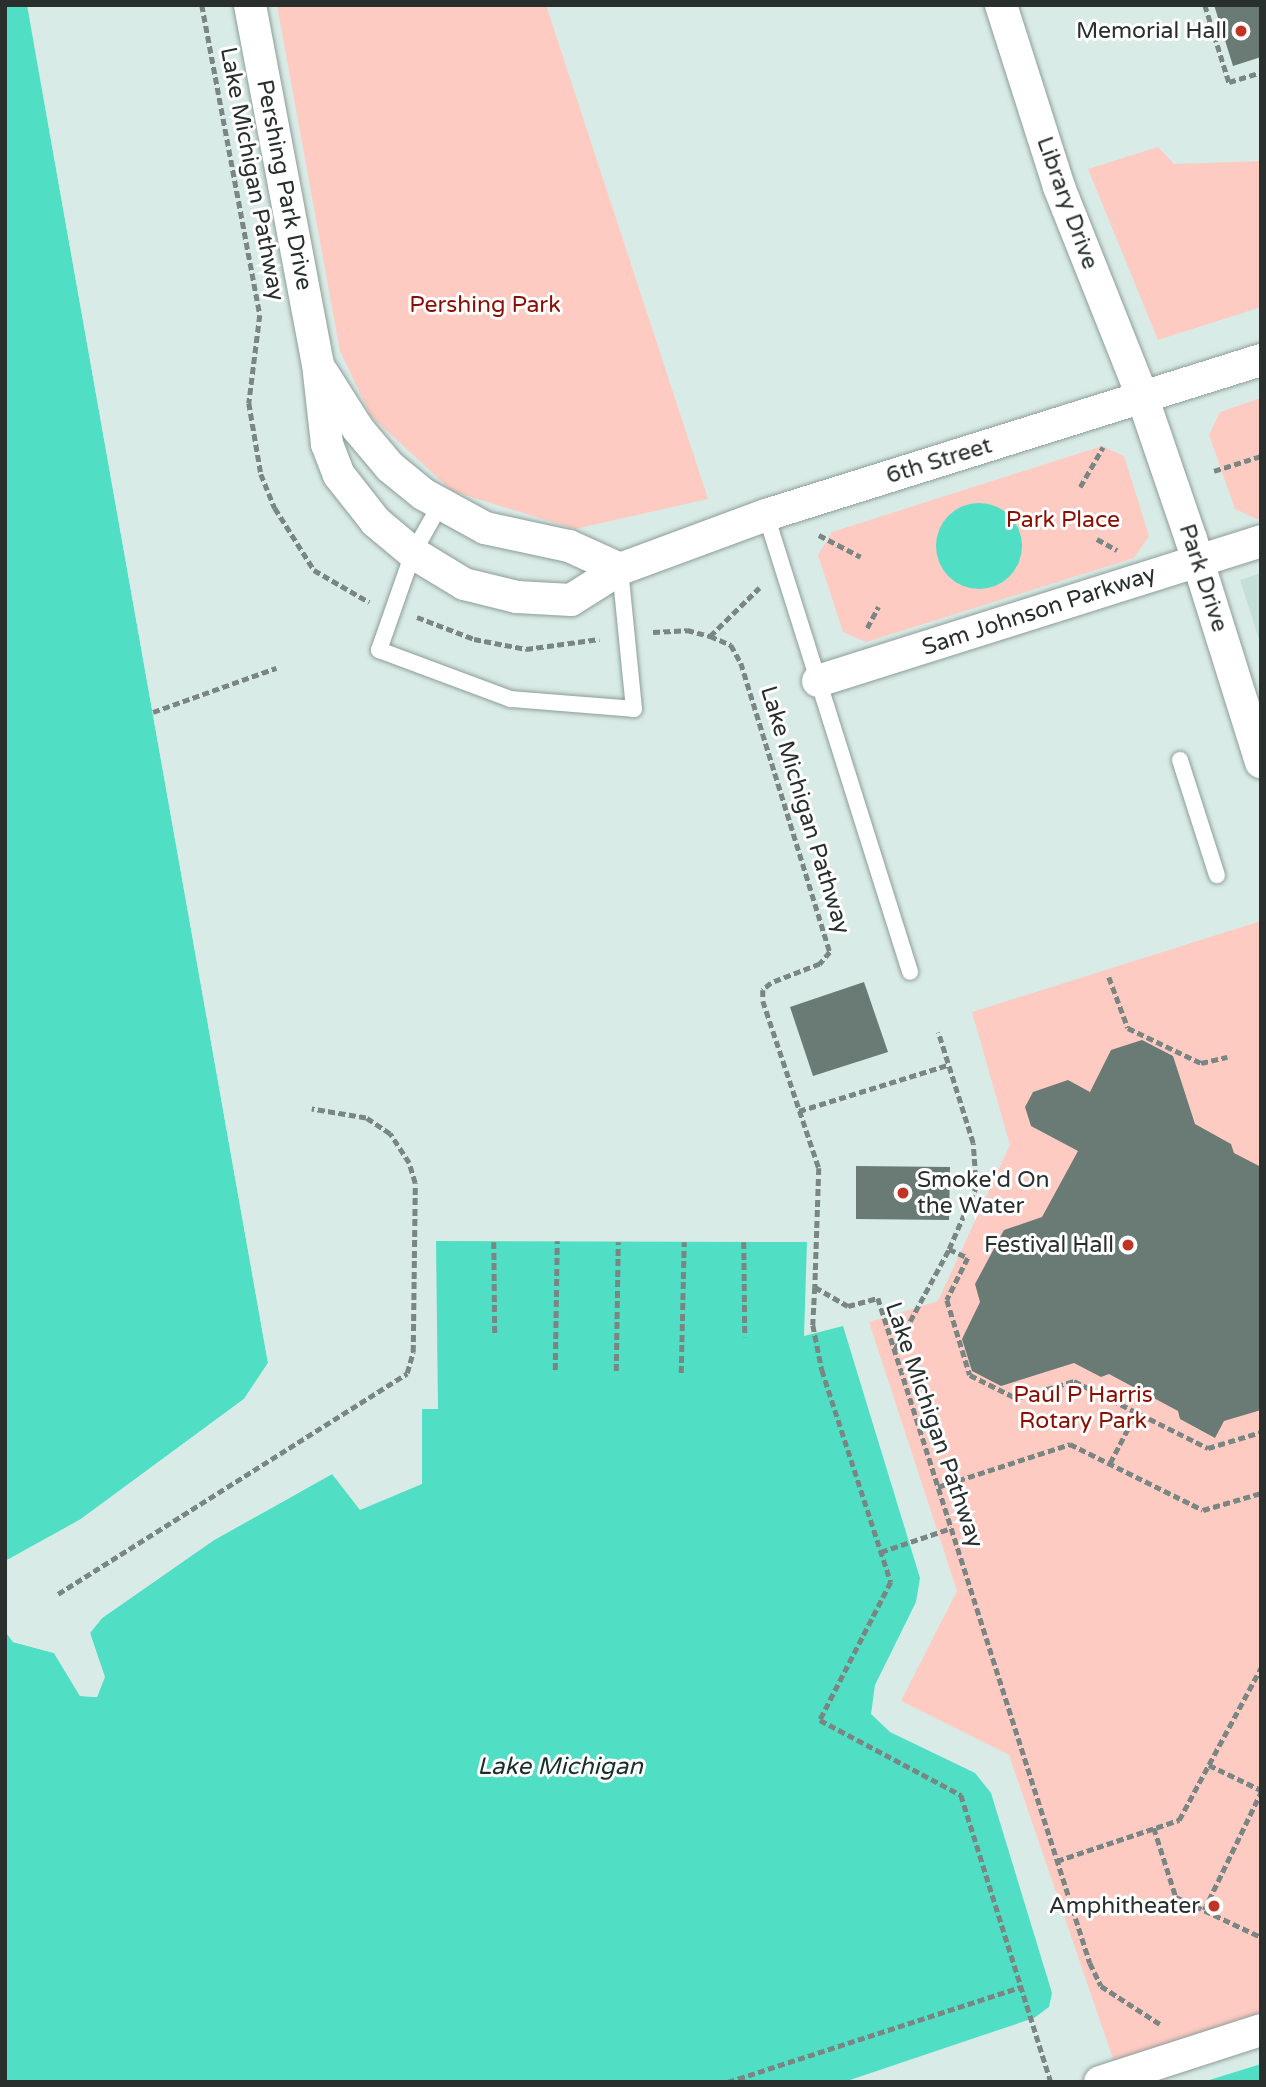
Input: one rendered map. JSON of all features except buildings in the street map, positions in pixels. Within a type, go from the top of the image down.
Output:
[{"type":"street","name":"Pershing Park Drive","points":[[250,5],[318,364],[327,444],[340,475],[376,522],[413,553]]},
{"type":"street","name":"Library Drive","points":[[1001,5],[1059,187],[1142,397]]},
{"type":"street","name":"6th Street","points":[[413,553],[464,584],[517,597],[571,600],[620,569],[766,515],[1261,360]]},
{"type":"street","name":"Pershing Park Drive","points":[[318,364],[358,429],[390,467],[440,505]]},
{"type":"street","name":"Park Drive","points":[[1142,397],[1198,560],[1261,761]]},
{"type":"street","points":[[440,505],[485,528],[569,546],[620,569]]},
{"type":"street","name":"Sam Johnson Parkway","points":[[818,681],[1261,541]]},
{"type":"street","points":[[1100,2082],[1261,2031]]},
{"type":"lane","points":[[440,505],[413,553],[379,650],[511,699],[634,709],[624,636],[620,569]]},
{"type":"lane","points":[[766,515],[909,972]]},
{"type":"lane","points":[[1180,760],[1217,874]]},
{"type":"path","name":"Lake Michigan Pathway","points":[[202,5],[260,315],[249,403],[261,474],[275,508],[314,570],[363,600],[474,639],[526,649],[687,630],[731,645],[741,663],[830,952],[820,964],[783,977],[763,990],[765,1013],[819,1168],[815,1287],[848,1306],[877,1298],[1057,1861],[1101,1986],[1160,2025],[1172,2021]]},
{"type":"path","points":[[1205,5],[1229,82],[1261,72]]},
{"type":"path","points":[[1080,488],[1110,438]]},
{"type":"path","points":[[1214,471],[1261,456]]},
{"type":"path","points":[[815,533],[862,557]]},
{"type":"path","points":[[710,636],[762,585]]},
{"type":"path","points":[[153,712],[276,668]]},
{"type":"path","points":[[1109,977],[1128,1028],[1201,1063],[1227,1057]]},
{"type":"path","points":[[894,1350],[949,1249],[976,1187],[973,1143],[938,1032]]},
{"type":"path","points":[[799,1111],[948,1065]]},
{"type":"path","points":[[58,1594],[407,1373],[414,1339],[415,1183],[410,1163],[390,1135],[366,1118],[312,1109]]},
{"type":"path","points":[[555,1370],[557,1241]]},
{"type":"path","points":[[494,1242],[495,1333]]},
{"type":"path","points":[[616,1371],[618,1242]]},
{"type":"path","points":[[681,1373],[684,1242]]},
{"type":"path","points":[[744,1242],[745,1337]]},
{"type":"path","points":[[949,1249],[968,1258],[947,1300],[970,1375],[1016,1398],[1074,1381],[1208,1448],[1261,1432]]},
{"type":"path","points":[[815,1287],[813,1325],[822,1370],[891,1582],[820,1720],[961,1795],[1051,2082]]},
{"type":"path","points":[[1111,1463],[1136,1413]]},
{"type":"path","points":[[938,1487],[1070,1444],[1203,1510],[1261,1493]]},
{"type":"path","points":[[881,1552],[951,1528]]},
{"type":"path","points":[[1057,1861],[1179,1820],[1261,1668]]},
{"type":"path","points":[[1204,1910],[1261,1791],[1209,1765]]},
{"type":"path","points":[[1154,1828],[1176,1897],[1261,1937]]},
{"type":"path","points":[[728,2082],[1021,1987]]},
{"type":"shaded area","points":[[1261,573],[1261,646],[1240,580]]},
{"type":"green space","name":"Pershing Park","points":[[277,5],[546,5],[708,499],[575,529],[452,491],[371,416],[340,351]]},
{"type":"green space","points":[[1158,147],[1174,164],[1261,161],[1261,307],[1158,340],[1088,169]]},
{"type":"green space","points":[[1261,398],[1261,518],[1257,519],[1235,509],[1209,435],[1220,412]]},
{"type":"green space","name":"Park Place","points":[[1102,446],[1124,456],[1149,536],[1134,558],[866,642],[843,632],[818,555],[832,532]]},
{"type":"green space","name":"Paul P Harris Rotary Park","points":[[1261,921],[1261,2029],[1119,2076],[1009,1755],[901,1701],[957,1591],[869,1322],[938,1301],[1010,1145],[972,1012]]},
{"type":"water","points":[[5,5],[27,5],[268,1363],[244,1399],[81,1519],[5,1561]]},
{"type":"water","points":[[979,503],[1003,510],[1015,522],[1022,546],[1015,570],[1003,582],[979,589],[955,582],[943,570],[936,546],[943,522],[955,510]]},
{"type":"water","name":"Lake Michigan","points":[[436,1241],[807,1242],[804,1336],[843,1326],[920,1578],[916,1602],[875,1685],[871,1714],[890,1732],[975,1773],[991,1793],[1052,1993],[1049,2007],[1034,2018],[844,2082],[5,2082],[5,1631],[13,1642],[54,1653],[80,1696],[97,1697],[104,1677],[90,1633],[102,1618],[214,1540],[332,1474],[360,1510],[422,1484],[422,1409],[438,1409]]},
{"type":"water","points":[[1261,2064],[1261,2082],[1203,2082]]},
{"type":"pier","points":[[27,5],[272,1363],[246,1401],[83,1522],[5,1565],[81,1519],[244,1399],[268,1363]]},
{"type":"pier","points":[[330,1471],[332,1474],[214,1540],[102,1618],[90,1633],[105,1677],[97,1697],[80,1696],[54,1653],[13,1642],[5,1631],[15,1639],[56,1650],[82,1693],[95,1693],[101,1677],[86,1633],[99,1615],[212,1537]]},
{"type":"place","name":"Memorial Hall","points":[[1241,31]]},
{"type":"place","name":"Smoke'd On the Water","points":[[903,1193]]},
{"type":"place","name":"Festival Hall","points":[[1128,1245]]},
{"type":"place","name":"Amphitheater","points":[[1214,1906]]}]
